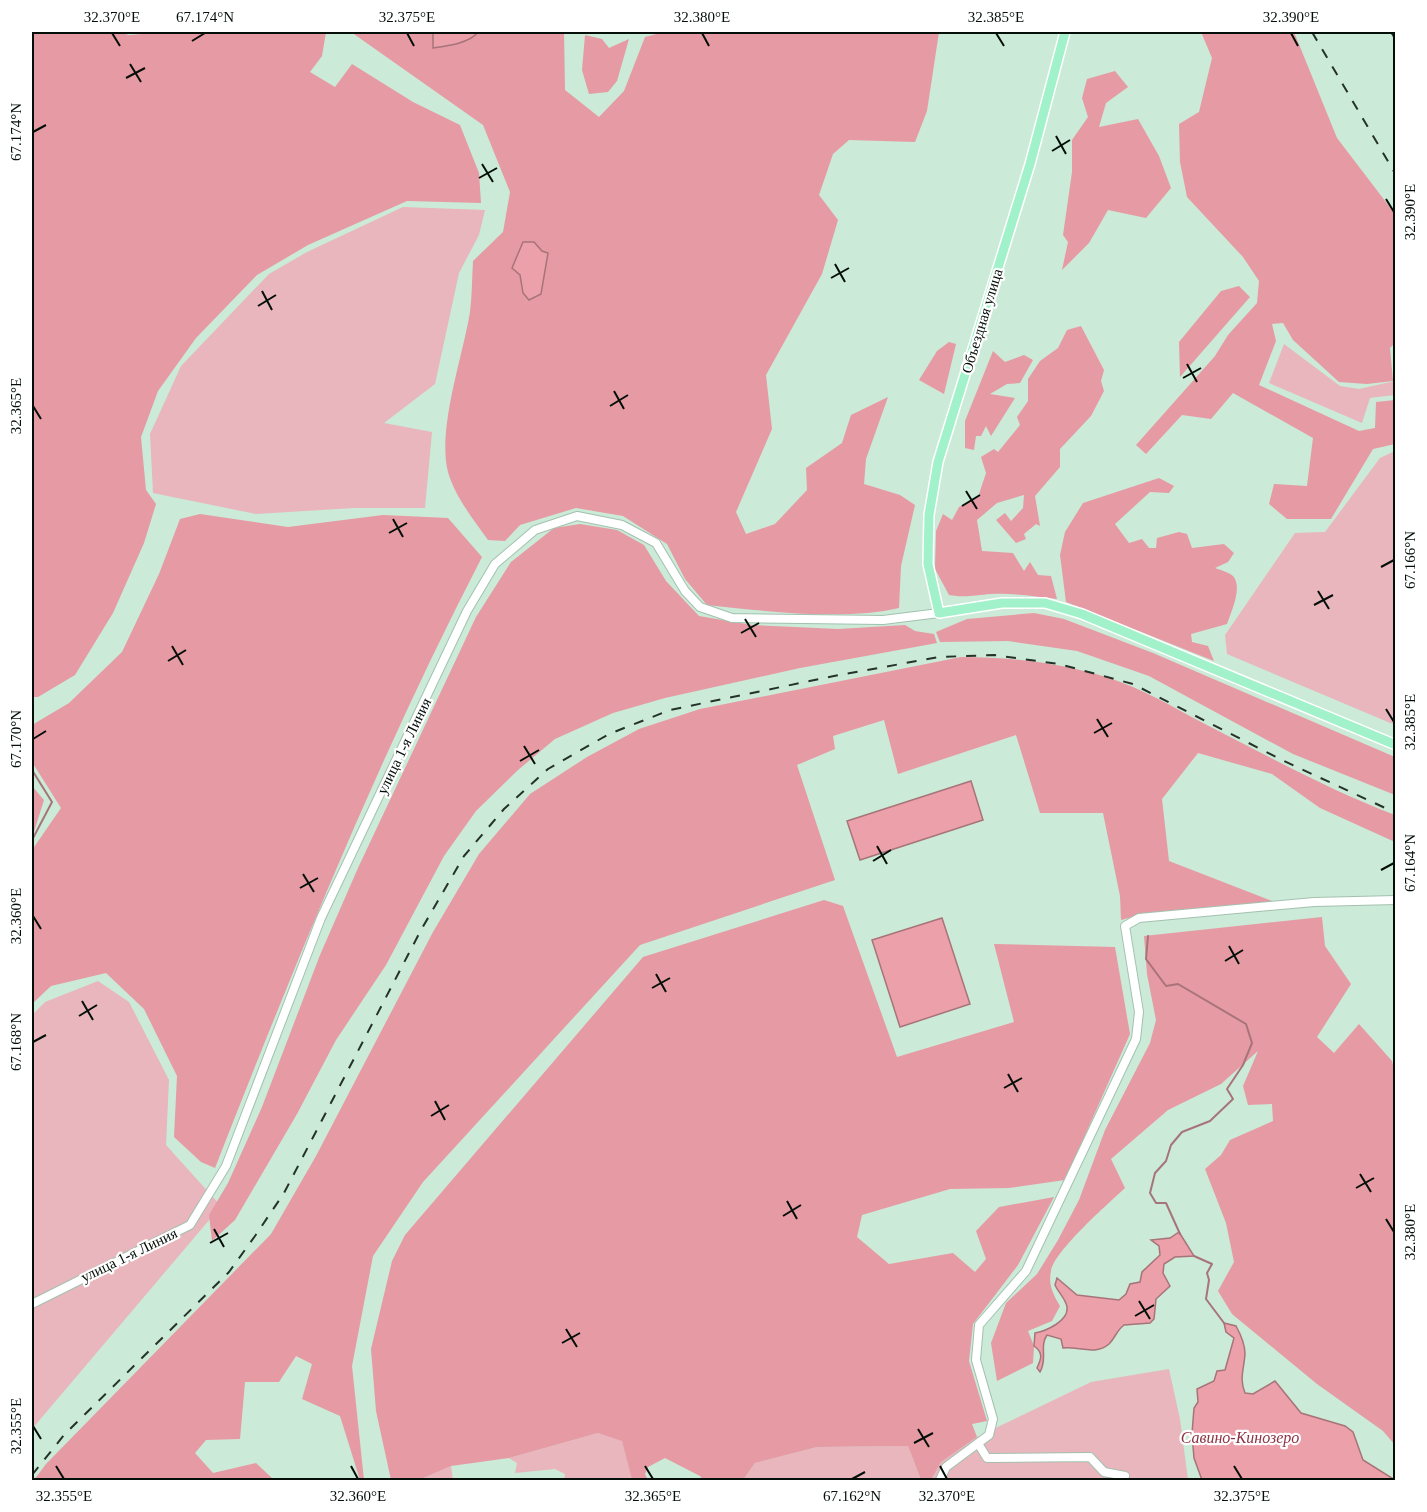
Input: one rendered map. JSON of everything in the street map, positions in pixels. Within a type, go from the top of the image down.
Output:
[{"type":"main road","name":"Объездная улица","points":[[939,613],[928,564],[929,515],[938,462],[1017,207],[1065,32]]},
{"type":"main road","points":[[939,613],[1002,603],[1045,603],[1082,614],[1395,745]]},
{"type":"street","name":"улица 1-я Линия","points":[[32,1304],[190,1226],[226,1166],[321,918],[467,611],[495,564],[535,530],[577,516],[622,525],[656,543],[685,591],[700,607],[732,618],[883,620],[939,613]]},
{"type":"street","points":[[940,1480],[946,1467],[979,1445],[989,1435],[993,1419],[975,1360],[979,1325],[1026,1271],[1136,1039],[1139,1012],[1125,926],[1139,918],[1314,902],[1395,900]]},
{"type":"street","points":[[979,1445],[987,1458],[1090,1457],[1104,1472],[1117,1477]]},
{"type":"shaded area","points":[[32,32],[118,32],[129,35],[168,32],[326,32],[322,56],[310,72],[335,87],[352,64],[413,102],[460,125],[479,173],[481,203],[407,201],[308,245],[257,275],[196,338],[158,391],[141,437],[146,490],[156,504],[144,543],[113,613],[75,675],[38,697],[32,697]]},
{"type":"shaded area","points":[[351,32],[564,32],[565,90],[599,117],[624,91],[645,37],[664,32],[939,32],[927,111],[915,142],[849,140],[833,154],[819,195],[838,220],[822,274],[766,375],[772,429],[736,512],[746,534],[775,524],[807,490],[806,468],[842,443],[851,415],[888,397],[866,459],[864,484],[900,495],[915,505],[901,566],[899,608],[855,614],[830,614],[778,612],[707,605],[685,579],[667,544],[623,516],[576,508],[520,525],[505,541],[488,540],[465,508],[451,481],[446,455],[446,435],[452,392],[470,312],[473,261],[503,232],[510,192],[483,125]]},
{"type":"shaded area","points":[[1201,32],[1294,32],[1337,138],[1395,214],[1396,342],[1390,348],[1393,381],[1367,384],[1339,382],[1293,340],[1283,323],[1272,324],[1276,341],[1259,385],[1359,431],[1375,428],[1376,402],[1395,400],[1395,444],[1373,449],[1331,519],[1287,519],[1269,504],[1274,484],[1307,486],[1313,438],[1233,393],[1211,419],[1182,415],[1146,454],[1136,445],[1215,356],[1228,335],[1257,303],[1259,281],[1243,257],[1187,197],[1180,162],[1179,124],[1199,112],[1212,58]]},
{"type":"shaded area","points":[[585,35],[602,39],[609,48],[629,39],[617,81],[608,92],[589,94],[582,70]]},
{"type":"shaded area","points":[[1115,71],[1128,87],[1106,103],[1099,127],[1138,119],[1159,156],[1171,188],[1146,218],[1108,210],[1089,243],[1062,270],[1068,242],[1063,235],[1072,172],[1072,140],[1088,117],[1082,98],[1087,79]]},
{"type":"shaded area","points":[[403,207],[485,210],[479,235],[459,273],[435,384],[384,423],[432,432],[425,508],[354,508],[256,514],[153,493],[150,434],[181,366],[269,274],[307,252]]},
{"type":"shaded area","points":[[1239,286],[1250,297],[1180,377],[1179,342],[1221,291]]},
{"type":"shaded area","points":[[1081,326],[1104,370],[1101,381],[1104,391],[1091,416],[1060,449],[1060,467],[1035,496],[1040,526],[1036,524],[1024,534],[1026,539],[1016,543],[996,520],[1005,513],[1011,521],[1023,508],[1024,495],[997,503],[977,520],[982,551],[1013,553],[1024,571],[1030,562],[1038,575],[1051,576],[1057,599],[1007,594],[949,595],[935,569],[936,531],[943,514],[952,520],[959,507],[978,497],[986,473],[981,457],[994,449],[998,452],[1020,425],[1017,417],[1028,401],[1028,379],[1040,361],[1058,348],[1067,330]]},
{"type":"shaded area","points":[[949,342],[956,344],[944,394],[919,380],[937,351]]},
{"type":"shaded area","points":[[1284,344],[1340,386],[1359,389],[1395,381],[1395,395],[1370,398],[1362,423],[1269,383]]},
{"type":"shaded area","points":[[993,351],[1005,362],[1024,355],[1033,360],[1020,383],[1007,384],[990,394],[1015,398],[991,436],[986,426],[981,436],[976,436],[974,450],[965,448],[965,421]]},
{"type":"shaded area","points":[[1395,451],[1395,725],[1227,654],[1225,635],[1295,533],[1325,532],[1380,458]]},
{"type":"shaded area","points":[[1159,478],[1174,486],[1169,493],[1150,492],[1115,524],[1129,543],[1142,539],[1149,548],[1156,548],[1157,538],[1179,532],[1187,534],[1192,548],[1224,544],[1234,553],[1228,562],[1215,568],[1233,576],[1236,581],[1237,593],[1227,624],[1191,634],[1192,642],[1208,646],[1214,661],[1066,602],[1060,555],[1065,532],[1083,503]]},
{"type":"shaded area","points":[[200,514],[288,527],[383,515],[448,518],[482,557],[374,782],[215,1168],[201,1162],[174,1137],[177,1076],[144,1009],[106,973],[51,986],[32,1004],[32,850],[61,808],[32,762],[32,725],[69,703],[122,652],[159,574],[180,519]]},
{"type":"shaded area","points":[[580,524],[617,530],[644,545],[666,581],[699,616],[752,625],[838,629],[905,625],[915,631],[934,634],[937,643],[800,668],[665,698],[613,713],[555,739],[518,770],[476,811],[444,856],[386,965],[336,1040],[297,1114],[235,1220],[212,1241],[209,1215],[228,1183],[262,1107],[320,955],[358,868],[476,617],[511,562],[554,528]]},
{"type":"shaded area","points":[[1034,613],[1064,619],[1153,653],[1395,757],[1395,795],[1293,754],[1149,676],[1077,651],[1008,641],[940,642],[936,632],[967,619]]},
{"type":"shaded area","points":[[961,657],[998,658],[1054,665],[1109,678],[1133,687],[1274,760],[1395,815],[1395,842],[1320,808],[1272,774],[1198,753],[1162,799],[1169,861],[1272,901],[1273,904],[1148,913],[1121,920],[1120,896],[1103,813],[1040,813],[1016,735],[898,774],[884,720],[833,736],[835,749],[797,765],[835,880],[640,945],[423,1182],[373,1256],[352,1366],[364,1480],[360,1480],[340,1416],[302,1399],[312,1364],[296,1356],[279,1382],[245,1382],[240,1439],[206,1440],[195,1453],[213,1473],[256,1463],[274,1480],[34,1480],[46,1464],[271,1234],[316,1156],[433,932],[479,854],[530,794],[587,757],[639,729],[700,709]]},
{"type":"shaded area","points":[[32,786],[44,800],[32,838]]},
{"type":"shaded area","points":[[824,900],[843,906],[897,1057],[1014,1022],[994,944],[1115,947],[1130,1034],[1065,1180],[1009,1188],[950,1189],[862,1215],[857,1237],[889,1264],[953,1253],[975,1272],[986,1259],[976,1231],[999,1207],[1054,1197],[1018,1265],[973,1324],[969,1361],[987,1421],[972,1424],[977,1437],[941,1462],[931,1480],[921,1480],[908,1446],[817,1447],[755,1463],[743,1480],[703,1480],[700,1476],[665,1458],[648,1467],[645,1474],[648,1480],[632,1480],[622,1441],[598,1433],[509,1458],[451,1466],[419,1480],[391,1480],[376,1411],[371,1349],[392,1261],[405,1235],[643,957]]},
{"type":"shaded area","points":[[1322,917],[1325,946],[1351,984],[1317,1037],[1334,1053],[1359,1024],[1392,1061],[1395,1074],[1395,1445],[1383,1431],[1317,1384],[1232,1314],[1218,1291],[1234,1262],[1226,1223],[1205,1169],[1221,1155],[1230,1140],[1273,1121],[1272,1104],[1248,1105],[1243,1086],[1258,1051],[1221,1084],[1168,1110],[1111,1159],[1125,1188],[1083,1228],[1054,1262],[1050,1276],[1051,1285],[1060,1306],[1052,1321],[1028,1331],[1034,1346],[1033,1363],[997,1381],[991,1343],[1006,1303],[1037,1274],[1058,1240],[1079,1200],[1105,1130],[1150,1043],[1156,1020],[1147,974],[1144,936]]},
{"type":"shaded area","points":[[98,981],[129,1002],[169,1080],[166,1145],[221,1206],[32,1429],[32,1015],[45,1002]]},
{"type":"shaded area","points":[[1169,1369],[1180,1419],[1188,1480],[931,1480],[941,1462],[977,1437],[1091,1382]]},
{"type":"shaded area","points":[[598,1433],[622,1440],[632,1480],[564,1480],[565,1474],[555,1469],[515,1473],[517,1463],[509,1458]]},
{"type":"shaded area","points":[[908,1446],[921,1480],[743,1480],[755,1463],[817,1447]]},
{"type":"shaded area","points":[[451,1466],[453,1480],[419,1480]]},
{"type":"water","points":[[433,32],[478,32],[470,39],[433,48]]},
{"type":"water","points":[[523,242],[534,242],[542,251],[548,253],[541,294],[529,300],[523,293],[520,275],[512,268]]},
{"type":"water","points":[[971,781],[983,820],[860,860],[847,821]]},
{"type":"water","points":[[942,918],[970,1004],[900,1027],[872,940]]},
{"type":"water","points":[[1179,1232],[1194,1256],[1175,1257],[1164,1264],[1163,1273],[1170,1286],[1156,1299],[1154,1319],[1150,1323],[1124,1325],[1104,1348],[1092,1350],[1063,1348],[1061,1339],[1047,1335],[1040,1372],[1037,1368],[1041,1356],[1034,1346],[1035,1333],[1061,1321],[1067,1312],[1065,1301],[1055,1285],[1057,1278],[1077,1295],[1119,1300],[1126,1294],[1130,1284],[1140,1282],[1142,1272],[1160,1255],[1159,1246],[1151,1240],[1170,1238]]},
{"type":"water","name":"Савино-Кинозеро","points":[[1224,1323],[1236,1326],[1241,1336],[1245,1354],[1242,1378],[1245,1393],[1253,1394],[1275,1381],[1301,1413],[1345,1426],[1353,1432],[1363,1460],[1395,1480],[1202,1480],[1194,1458],[1192,1434],[1194,1408],[1198,1402],[1197,1389],[1214,1381],[1217,1371],[1225,1370],[1234,1338],[1226,1332]]},
{"type":"waterway","points":[[32,770],[52,802],[32,840]]},
{"type":"waterway","points":[[1148,936],[1146,959],[1166,986],[1178,984],[1246,1024],[1252,1043],[1243,1065],[1227,1089],[1233,1099],[1210,1121],[1182,1132],[1171,1145],[1166,1161],[1155,1173],[1150,1193],[1156,1203],[1166,1203],[1180,1234]]},
{"type":"waterway","points":[[1194,1256],[1212,1264],[1207,1273],[1209,1280],[1206,1299],[1224,1323]]},
{"type":"railway","points":[[1312,32],[1396,175]]},
{"type":"railway","points":[[1391,32],[1396,40]]},
{"type":"railway","points":[[32,1475],[64,1435],[229,1272],[255,1236],[284,1193],[421,930],[464,856],[504,809],[548,769],[609,734],[670,710],[834,676],[939,657],[994,655],[1059,664],[1133,684],[1284,761],[1396,813]]}]
